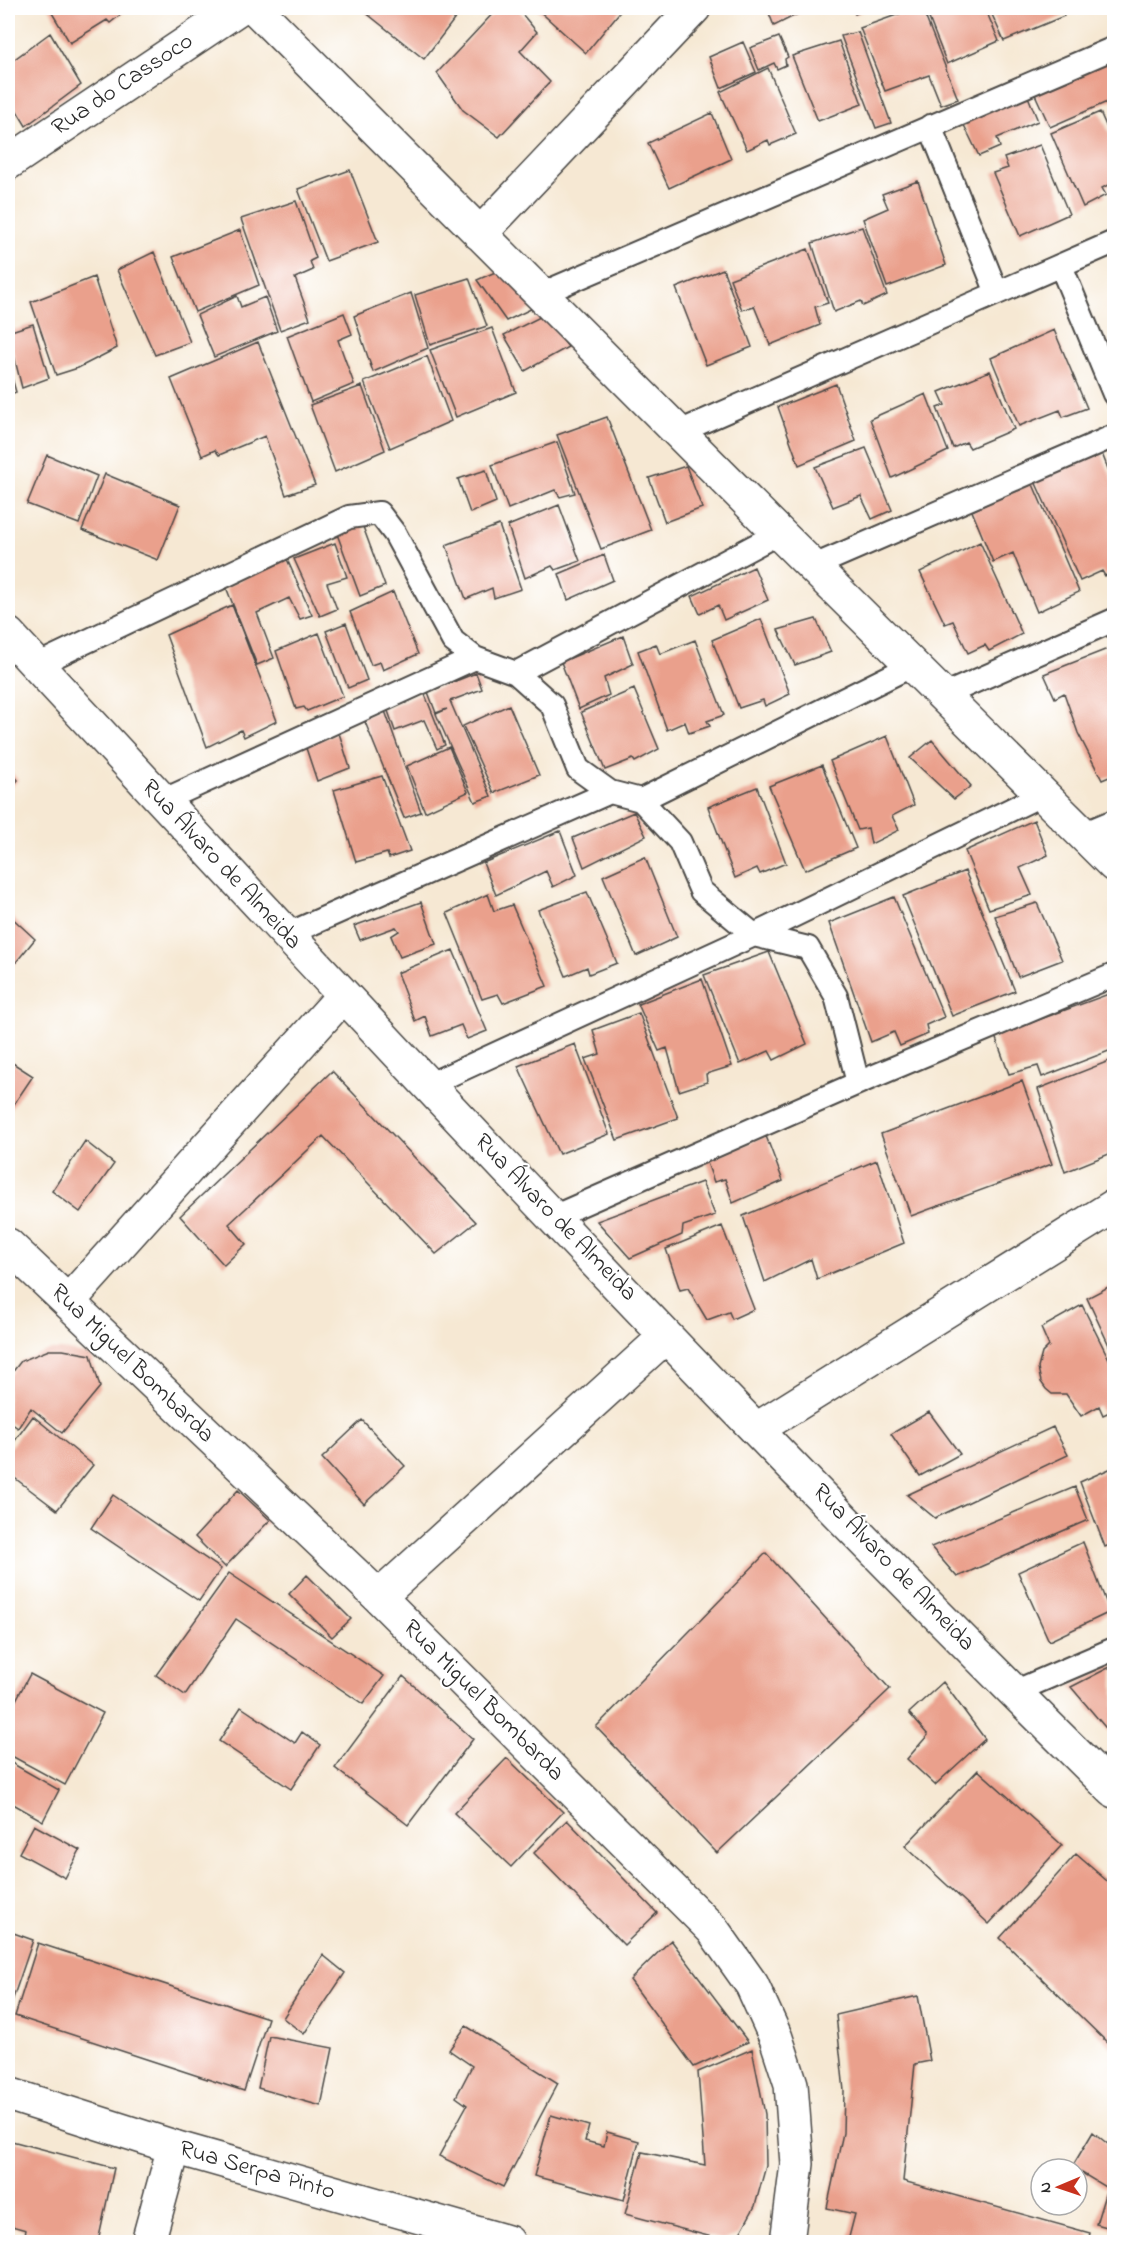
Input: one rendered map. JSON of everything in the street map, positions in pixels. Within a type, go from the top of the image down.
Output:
[{"type":"street","name":"Rua do Cassoco","points":[[8,163],[239,8]]},
{"type":"street","points":[[255,8],[1114,865]]},
{"type":"street","points":[[480,234],[694,8]]},
{"type":"street","name":"Rua Álvaro de Almeida","points":[[8,634],[343,996],[666,1336],[1114,1791]]},
{"type":"street","points":[[68,1302],[343,996]]},
{"type":"street","points":[[757,1429],[1114,1206]]},
{"type":"street","name":"Rua Miguel Bombarda","points":[[8,1245],[379,1598],[713,1930],[752,1984],[777,2038],[791,2084],[797,2164],[787,2242]]},
{"type":"street","points":[[379,1598],[666,1336]]},
{"type":"street","name":"Rua Serpa Pinto","points":[[8,2094],[174,2147],[508,2242]]},
{"type":"street","points":[[148,2242],[174,2147]]},
{"type":"lane","points":[[541,294],[1114,48]]},
{"type":"lane","points":[[930,126],[998,293]]},
{"type":"lane","points":[[680,432],[1114,242]]},
{"type":"lane","points":[[1061,266],[1114,394]]},
{"type":"lane","points":[[814,566],[1114,436]]},
{"type":"lane","points":[[37,665],[349,517],[379,513],[394,534],[453,641],[475,658],[516,673],[552,705],[578,769],[610,792],[642,800],[680,842],[701,891],[754,935],[808,948],[836,996],[858,1083]]},
{"type":"lane","points":[[516,673],[779,533]]},
{"type":"lane","points":[[944,695],[1114,620]]},
{"type":"lane","points":[[162,801],[475,658]]},
{"type":"lane","points":[[642,800],[913,665]]},
{"type":"lane","points":[[286,935],[610,792]]},
{"type":"lane","points":[[428,1085],[754,935],[1043,794]]},
{"type":"lane","points":[[1083,834],[1114,821]]},
{"type":"lane","points":[[553,1217],[858,1083],[1114,975]]},
{"type":"lane","points":[[1014,1692],[1114,1648]]},
{"type":"building","points":[[49,8],[129,8],[110,23],[107,20],[70,43]]},
{"type":"building","points":[[360,8],[463,8],[424,59]]},
{"type":"building","points":[[498,8],[517,8],[537,32],[520,51],[550,82],[499,137],[463,110],[437,73]]},
{"type":"building","points":[[536,8],[623,8],[586,53]]},
{"type":"building","points":[[767,8],[810,8],[774,26]]},
{"type":"building","points":[[851,8],[869,8],[855,14]]},
{"type":"building","points":[[916,8],[922,8],[958,99],[941,105],[929,75],[885,91],[860,28]]},
{"type":"building","points":[[925,8],[985,8],[999,41],[947,64]]},
{"type":"building","points":[[989,8],[1061,8],[1064,16],[1004,41]]},
{"type":"building","points":[[858,32],[891,123],[876,128],[841,36]]},
{"type":"building","points":[[50,33],[81,85],[26,126],[8,96],[8,64]]},
{"type":"building","points":[[779,37],[788,57],[785,59],[786,65],[777,69],[774,63],[759,70],[750,48]]},
{"type":"building","points":[[839,41],[862,104],[818,121],[792,56]]},
{"type":"building","points":[[743,42],[756,72],[721,88],[709,57]]},
{"type":"building","points":[[1114,55],[1114,99],[1050,127],[1033,90]]},
{"type":"building","points":[[768,68],[796,134],[770,145],[768,140],[747,150],[720,92]]},
{"type":"building","points":[[1027,94],[1038,121],[997,138],[1000,147],[979,156],[962,121]]},
{"type":"building","points":[[1100,112],[1114,144],[1114,182],[1102,188],[1106,195],[1083,207],[1051,133]]},
{"type":"building","points":[[712,113],[731,159],[669,188],[648,143]]},
{"type":"building","points":[[1040,145],[1069,214],[1020,236],[993,173],[1008,168],[1004,158]]},
{"type":"building","points":[[350,170],[378,242],[326,261],[298,189]]},
{"type":"building","points":[[918,181],[946,265],[887,287],[863,219],[888,208],[882,194]]},
{"type":"building","points":[[296,201],[316,258],[310,261],[313,270],[295,278],[310,319],[280,330],[241,219]]},
{"type":"building","points":[[862,227],[887,295],[863,306],[861,301],[834,312],[812,243]]},
{"type":"building","points":[[240,230],[259,285],[195,312],[173,257]]},
{"type":"building","points":[[808,249],[828,303],[815,307],[820,325],[770,345],[754,306],[742,310],[730,279]]},
{"type":"building","points":[[154,252],[190,342],[155,355],[117,270]]},
{"type":"building","points":[[723,269],[752,347],[706,365],[676,288]]},
{"type":"building","points":[[500,270],[535,307],[506,321],[477,280]]},
{"type":"building","points":[[94,277],[117,348],[78,368],[56,375],[31,302]]},
{"type":"building","points":[[469,278],[487,326],[430,345],[415,295]]},
{"type":"building","points":[[411,293],[428,348],[373,372],[354,316]]},
{"type":"building","points":[[237,296],[241,307],[265,297],[277,331],[214,357],[197,315]]},
{"type":"building","points":[[344,313],[352,334],[338,340],[354,384],[311,402],[287,336]]},
{"type":"building","points":[[544,315],[568,347],[525,371],[504,335]]},
{"type":"building","points":[[33,324],[49,378],[22,388],[8,332]]},
{"type":"building","points":[[492,328],[516,392],[456,417],[430,350]]},
{"type":"building","points":[[1054,330],[1087,408],[1063,417],[1060,410],[1019,426],[991,358]]},
{"type":"building","points":[[258,342],[315,485],[286,495],[265,436],[219,455],[215,450],[202,456],[171,379]]},
{"type":"building","points":[[427,356],[451,421],[390,448],[364,382]]},
{"type":"building","points":[[8,364],[16,392],[8,395]]},
{"type":"building","points":[[990,371],[1014,429],[970,448],[966,442],[953,448],[937,408],[945,405],[939,392]]},
{"type":"building","points":[[836,384],[856,441],[799,465],[778,407]]},
{"type":"building","points":[[362,386],[385,450],[335,472],[310,405]]},
{"type":"building","points":[[926,394],[948,451],[892,478],[870,419]]},
{"type":"building","points":[[607,417],[651,530],[601,549],[557,435]]},
{"type":"building","points":[[557,442],[575,493],[560,497],[555,490],[508,509],[492,465]]},
{"type":"building","points":[[866,448],[892,510],[872,519],[861,496],[833,507],[815,467]]},
{"type":"building","points":[[1101,451],[1114,484],[1114,571],[1105,576],[1102,571],[1080,581],[1034,479]]},
{"type":"building","points":[[47,455],[97,476],[79,524],[27,504]]},
{"type":"building","points":[[686,466],[702,508],[665,522],[649,478]]},
{"type":"building","points":[[486,470],[496,502],[470,513],[458,479]]},
{"type":"building","points":[[105,474],[180,505],[158,560],[82,530]]},
{"type":"building","points":[[1032,482],[1079,592],[1037,612],[1013,553],[993,562],[972,511]]},
{"type":"building","points":[[559,505],[580,561],[555,570],[552,566],[525,578],[508,526]]},
{"type":"building","points":[[362,524],[385,586],[360,596],[337,534]]},
{"type":"building","points":[[499,525],[521,589],[494,598],[492,588],[466,599],[446,545]]},
{"type":"building","points":[[980,542],[1022,634],[989,651],[985,645],[968,653],[953,621],[945,624],[920,572]]},
{"type":"building","points":[[335,543],[347,577],[327,583],[337,609],[320,616],[294,559]]},
{"type":"building","points":[[604,555],[613,580],[568,600],[559,574]]},
{"type":"building","points":[[286,557],[312,615],[300,619],[289,598],[257,613],[274,658],[257,665],[226,587]]},
{"type":"building","points":[[754,567],[768,600],[724,620],[718,605],[700,614],[692,596]]},
{"type":"building","points":[[393,592],[418,654],[383,670],[380,662],[371,665],[350,612]]},
{"type":"building","points":[[232,605],[277,721],[244,737],[241,730],[207,747],[166,635]]},
{"type":"building","points":[[761,619],[790,694],[765,706],[763,700],[739,708],[712,640]]},
{"type":"building","points":[[816,619],[831,652],[795,665],[778,630]]},
{"type":"building","points":[[346,623],[367,680],[348,688],[326,631]]},
{"type":"building","points":[[319,633],[343,696],[307,711],[304,707],[296,709],[276,651]]},
{"type":"building","points":[[623,636],[633,664],[604,678],[609,695],[579,709],[561,662]]},
{"type":"building","points":[[695,640],[724,715],[707,721],[710,726],[689,733],[685,722],[667,730],[638,651],[656,644],[660,654]]},
{"type":"building","points":[[1110,648],[1114,660],[1114,775],[1102,780],[1078,733],[1064,693],[1055,698],[1044,674]]},
{"type":"building","points":[[476,673],[482,689],[450,701],[491,796],[475,802],[436,714],[447,709],[436,713],[428,692]]},
{"type":"building","points":[[634,689],[659,749],[635,762],[633,759],[605,770],[581,712]]},
{"type":"building","points":[[424,692],[445,745],[437,749],[424,720],[395,731],[387,708]]},
{"type":"building","points":[[509,705],[539,775],[494,793],[463,726]]},
{"type":"building","points":[[384,708],[421,812],[404,818],[363,717]]},
{"type":"building","points":[[339,733],[350,768],[317,781],[305,745]]},
{"type":"building","points":[[887,736],[914,805],[892,816],[899,830],[871,844],[868,828],[858,830],[830,761]]},
{"type":"building","points":[[932,740],[971,786],[954,799],[910,758]]},
{"type":"building","points":[[449,747],[468,792],[425,812],[407,766]]},
{"type":"building","points":[[822,765],[856,848],[805,870],[769,786]]},
{"type":"building","points":[[8,769],[18,780],[8,791]]},
{"type":"building","points":[[382,776],[410,851],[389,858],[387,853],[356,862],[334,790]]},
{"type":"building","points":[[757,787],[786,863],[760,874],[757,868],[735,878],[708,807]]},
{"type":"building","points":[[634,812],[646,836],[584,867],[573,838]]},
{"type":"building","points":[[1034,820],[1048,855],[1020,868],[1032,895],[989,909],[965,851]]},
{"type":"building","points":[[560,831],[577,875],[553,887],[546,871],[496,895],[483,863]]},
{"type":"building","points":[[645,857],[677,937],[636,956],[603,876]]},
{"type":"building","points":[[965,871],[1015,991],[952,1016],[903,896]]},
{"type":"building","points":[[587,892],[617,963],[589,974],[587,967],[566,976],[538,910]]},
{"type":"building","points":[[488,894],[494,911],[512,905],[547,986],[503,1003],[498,994],[482,999],[447,913]]},
{"type":"building","points":[[894,897],[944,1017],[926,1025],[928,1034],[900,1046],[894,1032],[871,1042],[829,923]]},
{"type":"building","points":[[421,902],[436,944],[400,957],[391,936],[399,931],[396,927],[360,940],[354,926]]},
{"type":"building","points":[[1037,903],[1062,960],[1018,977],[995,916]]},
{"type":"building","points":[[8,914],[35,939],[8,972]]},
{"type":"building","points":[[453,950],[487,1031],[467,1039],[461,1025],[432,1036],[425,1016],[415,1021],[397,973]]},
{"type":"building","points":[[769,952],[807,1044],[774,1060],[769,1051],[740,1064],[704,975]]},
{"type":"building","points":[[702,979],[732,1066],[706,1074],[707,1082],[679,1091],[667,1048],[659,1051],[638,1004]]},
{"type":"building","points":[[1114,992],[1114,1049],[1042,1077],[1038,1066],[1009,1074],[995,1036]]},
{"type":"building","points":[[639,1013],[678,1118],[617,1140],[585,1059],[600,1054],[593,1030]]},
{"type":"building","points":[[575,1044],[609,1134],[559,1154],[518,1066]]},
{"type":"building","points":[[1114,1059],[1114,1152],[1065,1172],[1038,1089]]},
{"type":"building","points":[[8,1060],[33,1076],[8,1113]]},
{"type":"building","points":[[332,1071],[476,1222],[436,1254],[323,1136],[229,1224],[246,1244],[224,1265],[180,1216]]},
{"type":"building","points":[[1022,1081],[1052,1164],[911,1216],[881,1134]]},
{"type":"building","points":[[766,1136],[783,1181],[733,1203],[725,1179],[714,1182],[706,1160]]},
{"type":"building","points":[[85,1141],[114,1164],[80,1212],[52,1191]]},
{"type":"building","points":[[877,1160],[904,1243],[817,1279],[811,1259],[765,1282],[743,1216]]},
{"type":"building","points":[[702,1182],[715,1215],[683,1226],[682,1235],[630,1258],[597,1221]]},
{"type":"building","points":[[722,1226],[754,1309],[732,1319],[729,1312],[707,1320],[688,1288],[680,1290],[666,1249]]},
{"type":"building","points":[[1114,1284],[1114,1356],[1087,1298]]},
{"type":"building","points":[[1082,1305],[1114,1369],[1114,1410],[1103,1415],[1099,1406],[1081,1416],[1066,1394],[1052,1394],[1046,1389],[1041,1382],[1038,1368],[1042,1353],[1049,1346],[1041,1328]]},
{"type":"building","points":[[49,1350],[91,1355],[100,1387],[62,1433],[31,1408],[18,1428],[8,1421],[8,1380],[11,1374],[21,1361]]},
{"type":"building","points":[[929,1412],[960,1454],[920,1476],[891,1434]]},
{"type":"building","points":[[33,1416],[93,1465],[57,1510],[8,1473],[8,1450]]},
{"type":"building","points":[[362,1420],[405,1466],[364,1504],[322,1458]]},
{"type":"building","points":[[1053,1427],[1068,1455],[935,1518],[907,1495]]},
{"type":"building","points":[[1114,1467],[1114,1503],[1111,1504],[1114,1513],[1114,1543],[1105,1547],[1080,1482]]},
{"type":"building","points":[[1075,1487],[1088,1520],[957,1577],[931,1547]]},
{"type":"building","points":[[238,1490],[270,1520],[225,1567],[195,1537]]},
{"type":"building","points":[[113,1495],[221,1569],[199,1601],[91,1528]]},
{"type":"building","points":[[1083,1542],[1110,1612],[1049,1641],[1018,1572]]},
{"type":"building","points":[[766,1553],[890,1689],[717,1853],[596,1727]]},
{"type":"building","points":[[229,1573],[384,1676],[363,1704],[236,1619],[185,1695],[156,1675]]},
{"type":"building","points":[[307,1575],[351,1619],[332,1637],[289,1594]]},
{"type":"building","points":[[1114,1665],[1114,1730],[1110,1733],[1071,1687]]},
{"type":"building","points":[[30,1674],[103,1713],[65,1785],[8,1754],[8,1715]]},
{"type":"building","points":[[403,1676],[473,1739],[408,1825],[335,1768]]},
{"type":"building","points":[[943,1682],[985,1739],[935,1785],[907,1759],[928,1735],[909,1713]]},
{"type":"building","points":[[241,1707],[295,1743],[302,1732],[320,1745],[291,1789],[219,1741]]},
{"type":"building","points":[[507,1758],[563,1812],[511,1867],[454,1813]]},
{"type":"building","points":[[8,1761],[59,1790],[43,1821],[8,1801]]},
{"type":"building","points":[[978,1770],[1062,1845],[989,1924],[905,1846]]},
{"type":"building","points":[[567,1820],[657,1913],[624,1945],[534,1853]]},
{"type":"building","points":[[34,1825],[80,1850],[65,1878],[19,1853]]},
{"type":"building","points":[[1076,1854],[1114,1887],[1114,2049],[1000,1938]]},
{"type":"building","points":[[8,1931],[33,1940],[8,2013]]},
{"type":"building","points":[[671,1940],[748,2042],[694,2067],[630,1980]]},
{"type":"building","points":[[38,1943],[268,2018],[244,2091],[15,2016]]},
{"type":"building","points":[[323,1955],[345,1973],[304,2034],[283,2018]]},
{"type":"building","points":[[918,1996],[930,2061],[915,2064],[903,2181],[1090,2233],[1088,2242],[848,2241],[855,2214],[827,2208],[843,2133],[844,2091],[836,2015]]},
{"type":"building","points":[[466,2026],[558,2083],[503,2187],[439,2156],[467,2105],[456,2097],[472,2066],[449,2050]]},
{"type":"building","points":[[269,2036],[333,2048],[321,2106],[258,2088]]},
{"type":"building","points":[[752,2049],[765,2114],[766,2166],[755,2206],[739,2235],[723,2240],[625,2214],[642,2152],[705,2165],[698,2072]]},
{"type":"building","points":[[551,2115],[589,2126],[585,2141],[604,2146],[607,2132],[639,2141],[624,2200],[534,2176]]},
{"type":"building","points":[[1093,2132],[1114,2149],[1114,2229],[1096,2224],[1107,2188],[1089,2177],[1089,2157],[1078,2157]]},
{"type":"building","points":[[8,2140],[114,2168],[98,2242],[23,2242],[26,2230],[8,2225]]}]
